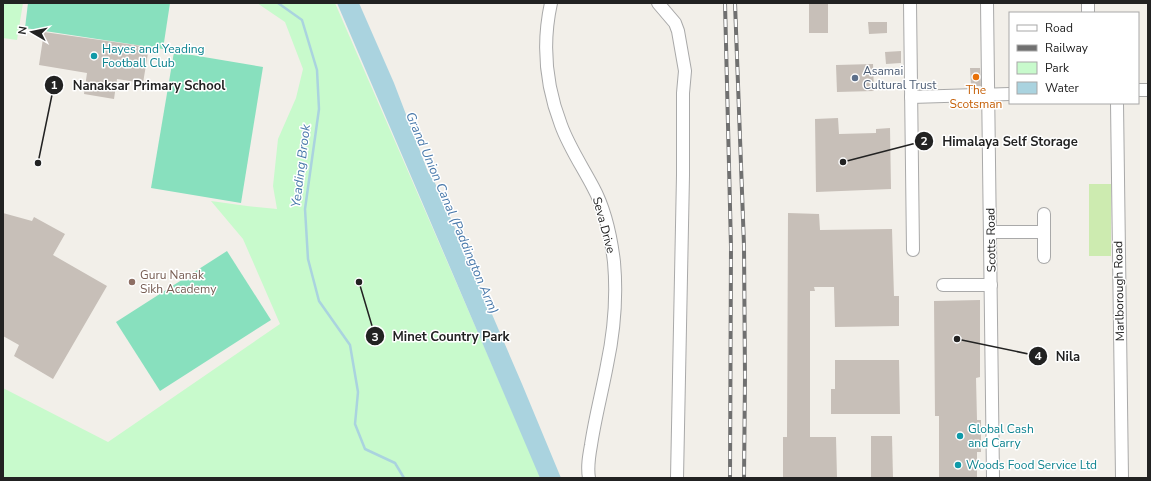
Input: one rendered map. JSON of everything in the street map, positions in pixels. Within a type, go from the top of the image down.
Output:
[{"type":"street","name":"Seva Drive","points":[[551,3],[546,45],[547,67],[551,92],[561,126],[594,188],[599,201],[610,236],[614,262],[611,341],[592,435],[588,464],[589,478]]},
{"type":"street","points":[[658,3],[675,23],[678,31],[685,71],[683,93],[683,182],[677,478]]},
{"type":"street","points":[[910,3],[913,250]]},
{"type":"street","name":"Scotts Road","points":[[987,3],[993,478]]},
{"type":"street","points":[[912,97],[1009,94]]},
{"type":"street","name":"Marlborough Road","points":[[1117,104],[1122,478]]},
{"type":"street","points":[[1044,214],[1044,257]]},
{"type":"street","points":[[991,232],[1044,232]]},
{"type":"street","points":[[943,285],[991,285]]},
{"type":"green space","points":[[3,3],[23,3],[17,40],[3,38]]},
{"type":"green space","points":[[28,3],[170,3],[163,49],[25,28]]},
{"type":"green space","points":[[257,3],[335,3],[541,478],[3,478],[3,388],[108,442],[280,324],[243,239],[211,201],[277,209],[273,186],[278,139],[296,98],[303,69],[285,22]]},
{"type":"green space","points":[[174,52],[263,67],[241,203],[151,188]]},
{"type":"green space","points":[[1089,184],[1111,184],[1111,256],[1089,256]]},
{"type":"green space","points":[[227,251],[271,320],[160,391],[116,322]]},
{"type":"water","points":[[337,3],[359,3],[394,83],[428,172],[435,183],[451,219],[561,478],[540,478]]},
{"type":"building","points":[[809,3],[828,3],[828,33],[809,33]]},
{"type":"building","points":[[868,22],[887,22],[887,33],[869,34]]},
{"type":"building","name":"Hayes and Yeading Football Club","points":[[44,32],[149,47],[143,83],[117,79],[114,99],[84,94],[87,73],[39,65]]},
{"type":"building","points":[[901,51],[901,63],[886,64],[885,52]]},
{"type":"building","name":"Asamai Cultural Trust","points":[[873,64],[874,91],[837,92],[836,65]]},
{"type":"building","points":[[970,68],[980,68],[981,86],[971,86]]},
{"type":"building","points":[[838,118],[839,134],[876,133],[876,129],[890,128],[891,189],[816,192],[815,119]]},
{"type":"building","name":"Guru Nanak Sikh Academy","points":[[3,213],[32,221],[34,217],[65,234],[53,255],[107,286],[53,379],[14,356],[19,345],[3,336]]},
{"type":"building","points":[[788,213],[819,214],[820,230],[892,229],[894,296],[899,296],[899,326],[835,327],[834,287],[814,287],[815,291],[810,291],[810,437],[836,437],[837,478],[783,478],[783,437],[787,437]]},
{"type":"building","points":[[980,300],[980,377],[976,378],[977,420],[981,420],[981,452],[977,452],[977,478],[939,478],[939,416],[935,416],[934,301]]},
{"type":"building","points":[[835,360],[899,360],[900,414],[831,414],[831,389],[835,389]]},
{"type":"building","points":[[871,436],[892,436],[893,478],[871,478]]},
{"type":"waterway","name":"Yeading Brook","points":[[278,3],[302,20],[317,70],[319,109],[305,209],[308,259],[319,301],[350,345],[358,392],[355,424],[365,449],[395,463],[404,478]]},
{"type":"railway","points":[[725,3],[731,247],[730,478]]},
{"type":"railway","points":[[735,3],[744,246],[744,478]]},
{"type":"place","name":"Hayes and Yeading Football Club","points":[[94,56]]},
{"type":"place","name":"The Scotsman","points":[[976,77]]},
{"type":"place","name":"Asamai Cultural Trust","points":[[855,78]]},
{"type":"place","name":"Himalaya Self Storage","points":[[843,162]]},
{"type":"place","name":"Nanaksar Primary School","points":[[38,163]]},
{"type":"place","name":"Guru Nanak Sikh Academy","points":[[132,282]]},
{"type":"place","name":"Minet Country Park","points":[[359,282]]},
{"type":"place","name":"Nila","points":[[957,339]]},
{"type":"place","name":"Global Cash and Carry","points":[[960,436]]},
{"type":"place","name":"Woods Food Service Ltd","points":[[958,465]]},
{"type":"water label","name":"Grand Union Canal (Paddington Arm)","points":[[452,213]]}]
